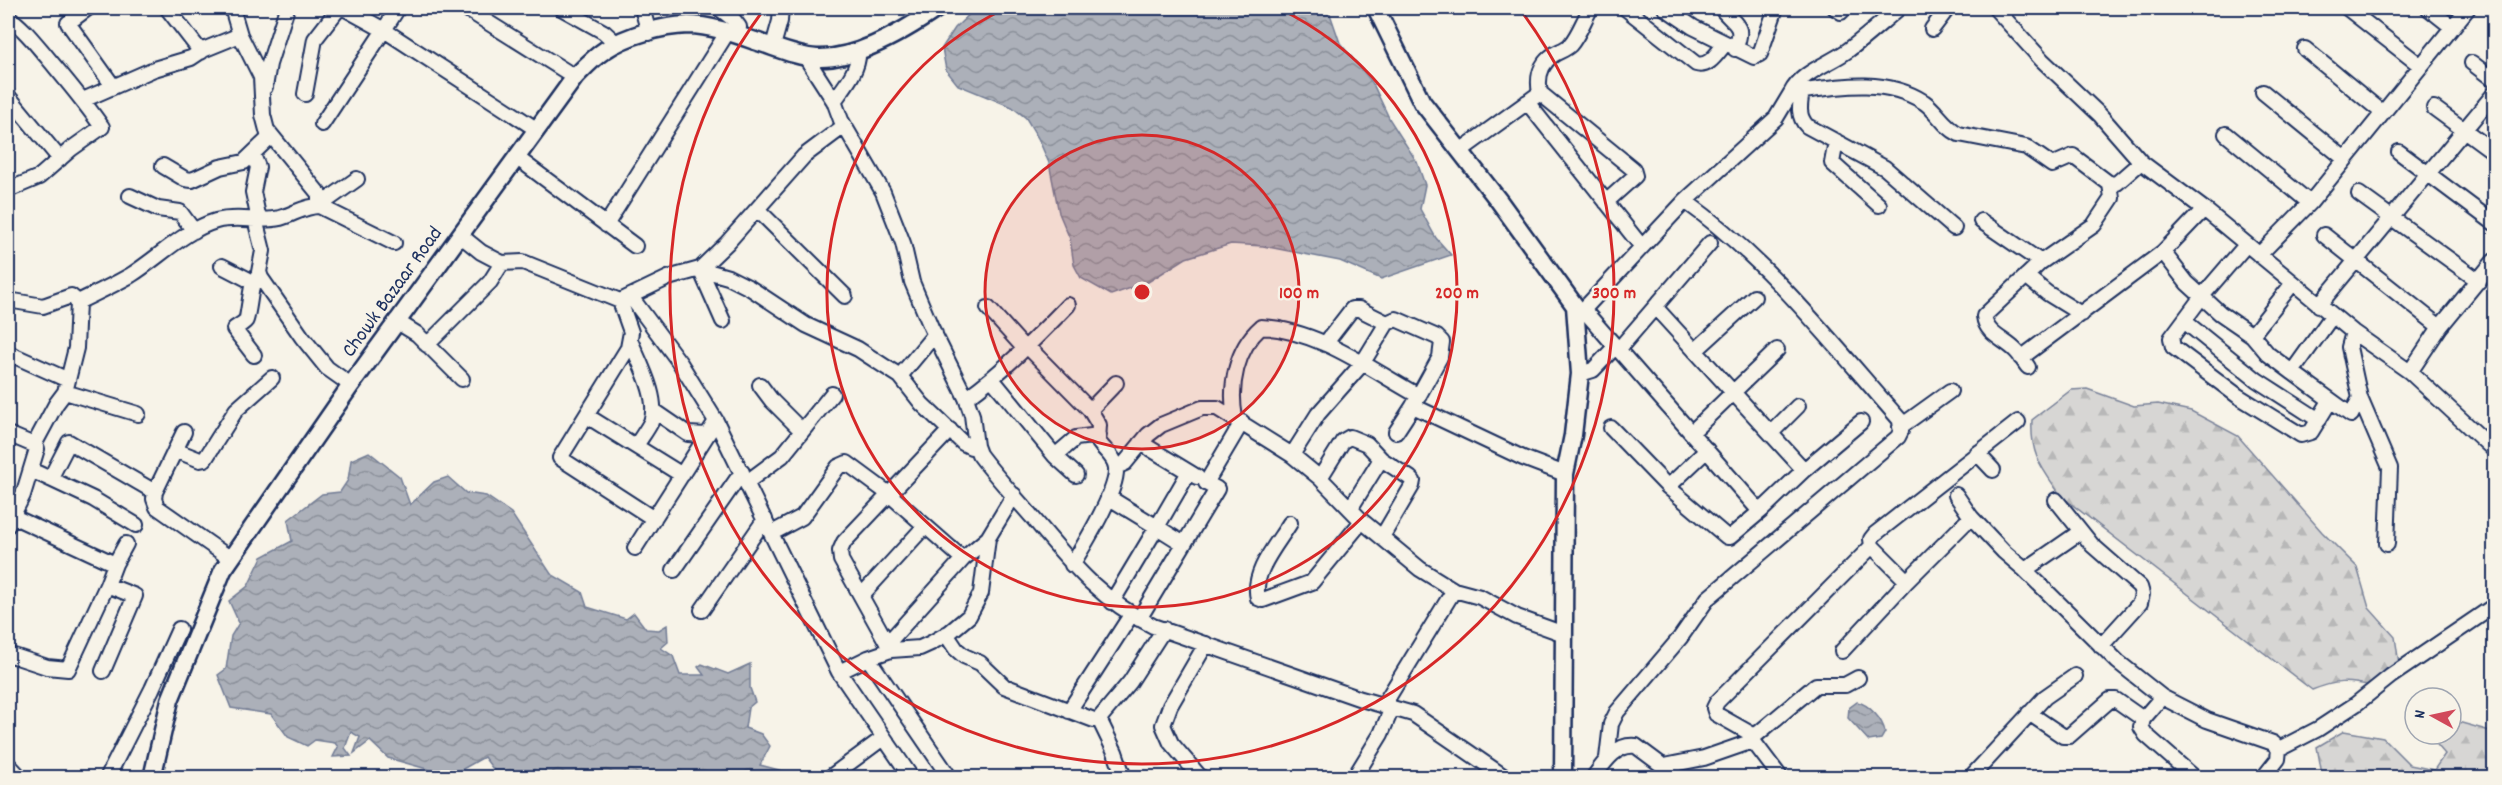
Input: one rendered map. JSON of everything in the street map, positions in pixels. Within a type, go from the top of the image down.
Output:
[{"type":"main road","points":[[812,57],[858,51],[913,26],[938,8]]},
{"type":"main road","points":[[1376,8],[1422,102],[1579,308],[1580,374],[1573,435],[1565,474],[1563,777]]},
{"type":"main road","name":"Chowk Bazaar Road","points":[[152,777],[170,700],[223,570],[396,321],[574,77],[605,50],[617,44],[649,33],[689,25],[732,34],[812,57]]},
{"type":"street","points":[[88,8],[68,23],[113,86]]},
{"type":"street","points":[[167,8],[201,52]]},
{"type":"street","points":[[163,166],[185,179],[192,180],[220,167],[244,162],[269,138],[263,115],[261,77],[240,35],[232,8]]},
{"type":"street","points":[[262,98],[269,64],[287,8]]},
{"type":"street","points":[[305,94],[315,39],[339,8]]},
{"type":"street","points":[[345,8],[384,30],[536,129]]},
{"type":"street","points":[[322,123],[398,8]]},
{"type":"street","points":[[465,8],[574,77]]},
{"type":"street","points":[[561,8],[604,32],[617,44]]},
{"type":"street","points":[[642,8],[649,33]]},
{"type":"street","points":[[606,225],[732,34],[739,27],[719,8]]},
{"type":"street","points":[[773,46],[781,8]]},
{"type":"street","points":[[1591,8],[1567,48],[1548,59],[1540,72],[1538,82],[1540,93],[1634,169],[1635,176],[1606,201]]},
{"type":"street","points":[[1625,8],[1701,66],[1741,37],[1740,29],[1721,8]]},
{"type":"street","points":[[1665,8],[1694,27],[1754,57],[1760,54],[1776,8]]},
{"type":"street","points":[[1835,8],[1841,12],[1844,8]]},
{"type":"street","points":[[1899,8],[1844,54],[1795,84],[1800,114],[1802,121],[1885,168],[1954,228]]},
{"type":"street","points":[[1932,29],[1948,8]]},
{"type":"street","points":[[1995,8],[2042,60],[2100,115],[2141,162],[2204,209],[2332,316],[2410,372],[2494,450]]},
{"type":"street","points":[[2347,8],[2421,66]]},
{"type":"street","points":[[2428,8],[2452,27]]},
{"type":"street","points":[[2259,255],[2310,203],[2468,8]]},
{"type":"street","points":[[8,17],[16,22],[84,100],[102,127],[39,177],[8,188]]},
{"type":"street","points":[[84,100],[154,69],[191,58],[240,35]]},
{"type":"street","points":[[2305,49],[2383,113]]},
{"type":"street","points":[[834,101],[849,80],[859,57],[858,51]]},
{"type":"street","points":[[812,57],[844,126],[883,192],[903,243],[912,282],[966,398],[974,424],[976,446],[990,468],[1072,565],[1112,602],[1135,617],[1206,644],[1413,714],[1506,777]]},
{"type":"street","points":[[2472,63],[2494,80]]},
{"type":"street","points":[[1762,510],[1757,508],[1692,432],[1579,308],[1720,166],[1765,130],[1796,92],[1857,84],[1878,85],[1925,102],[1952,130],[1959,134],[2026,147],[2052,165],[2073,156],[2110,184],[2112,198],[2094,225],[2041,262],[1984,316],[1985,324],[2024,363],[2081,314],[2163,252],[2204,209]]},
{"type":"street","points":[[2263,92],[2345,159]]},
{"type":"street","points":[[1460,151],[1540,93]]},
{"type":"street","points":[[2319,304],[2494,94]]},
{"type":"street","points":[[8,96],[60,159]]},
{"type":"street","points":[[1527,102],[1642,247]]},
{"type":"street","points":[[2434,108],[2494,152]]},
{"type":"street","points":[[626,299],[668,278],[700,269],[804,156],[844,126]]},
{"type":"street","points":[[267,130],[319,194],[319,206]]},
{"type":"street","points":[[2226,134],[2310,203]]},
{"type":"street","points":[[1836,141],[1832,163],[1879,205]]},
{"type":"street","points":[[2399,152],[2494,223]]},
{"type":"street","points":[[253,155],[258,167],[253,192],[263,251],[257,280],[248,306],[249,315],[234,329],[254,355]]},
{"type":"street","points":[[516,157],[635,246]]},
{"type":"street","points":[[2110,184],[2117,183],[2141,162]]},
{"type":"street","points":[[319,206],[357,179]]},
{"type":"street","points":[[2359,194],[2479,281]]},
{"type":"street","points":[[130,196],[158,209],[180,212],[194,231]]},
{"type":"street","points":[[1607,758],[1611,724],[1617,712],[1680,638],[1708,598],[1898,436],[1900,427],[1900,420],[1754,259],[1711,220],[1684,201]]},
{"type":"street","points":[[78,302],[129,276],[194,231],[235,217],[257,220],[280,218],[310,206],[319,206],[394,243]]},
{"type":"street","points":[[757,209],[845,296]]},
{"type":"street","points":[[1981,221],[2041,262]]},
{"type":"street","points":[[460,235],[481,252],[502,263],[523,262],[626,299],[680,363],[716,421],[839,672],[909,774]]},
{"type":"street","points":[[2324,235],[2440,327]]},
{"type":"street","points":[[1580,374],[1593,370],[1616,349],[1656,308],[1710,243]]},
{"type":"street","points":[[2246,245],[2203,295],[2171,338],[2173,347],[2238,396],[2301,435],[2311,432],[2331,401]]},
{"type":"street","points":[[2163,252],[2187,283],[2203,295],[2220,313],[2252,335],[2268,354],[2331,401],[2351,415],[2355,412],[2360,398]]},
{"type":"street","points":[[2410,372],[2440,327],[2494,261]]},
{"type":"street","points":[[427,345],[490,282],[502,263]]},
{"type":"street","points":[[222,266],[257,280],[327,368],[351,385]]},
{"type":"street","points":[[700,269],[723,321]]},
{"type":"street","points":[[700,269],[728,277],[750,288],[806,325],[858,349],[900,376],[922,404],[963,443],[970,447],[976,446]]},
{"type":"street","points":[[2026,276],[2047,293],[2081,314]]},
{"type":"street","points":[[2252,335],[2293,283]]},
{"type":"street","points":[[8,300],[43,306],[71,296],[78,302]]},
{"type":"street","points":[[1695,351],[1754,297]]},
{"type":"street","points":[[626,299],[630,340],[625,355],[560,458],[654,519]]},
{"type":"street","points":[[34,445],[67,386],[76,348],[78,302]]},
{"type":"street","points":[[966,398],[992,379],[1068,305]]},
{"type":"street","points":[[988,308],[1090,410],[1099,425],[1098,441],[1112,456],[1116,467],[1108,497],[1096,526],[1072,565]]},
{"type":"street","points":[[1656,308],[1804,470]]},
{"type":"street","points":[[1325,344],[1352,309],[1359,309],[1387,322]]},
{"type":"street","points":[[2292,372],[2332,316]]},
{"type":"street","points":[[1292,455],[1318,414],[1362,364],[1387,322],[1396,319],[1442,342],[1440,357],[1396,432]]},
{"type":"street","points":[[396,321],[417,334],[462,379]]},
{"type":"street","points":[[2184,321],[2257,380],[2319,420]]},
{"type":"street","points":[[1206,483],[1239,420],[1231,397],[1234,380],[1242,352],[1250,337],[1261,327],[1276,328],[1325,344],[1362,364],[1416,401],[1523,458],[1565,474]]},
{"type":"street","points":[[2354,332],[2349,347],[2360,398],[2390,468],[2387,544]]},
{"type":"street","points":[[900,376],[935,334]]},
{"type":"street","points":[[630,340],[650,388],[653,410],[651,422],[636,446]]},
{"type":"street","points":[[1692,432],[1777,350]]},
{"type":"street","points":[[8,353],[67,386],[138,414]]},
{"type":"street","points":[[175,450],[200,460],[205,459],[236,410],[272,378]]},
{"type":"street","points":[[992,379],[1055,456],[1076,475]]},
{"type":"street","points":[[1116,467],[1125,463],[1141,443],[1161,425],[1209,407],[1234,380]]},
{"type":"street","points":[[1090,410],[1116,383]]},
{"type":"street","points":[[760,385],[772,401],[802,431]]},
{"type":"street","points":[[1900,427],[1950,391]]},
{"type":"street","points":[[674,570],[744,477],[782,456],[832,394]]},
{"type":"street","points":[[1771,433],[1798,406]]},
{"type":"street","points":[[1209,407],[1217,408],[1239,420],[1292,455],[1320,478],[1362,521],[1420,569],[1454,590],[1480,597],[1517,617],[1564,634]]},
{"type":"street","points":[[653,410],[688,435],[708,435]]},
{"type":"street","points":[[587,416],[682,476]]},
{"type":"street","points":[[635,548],[716,421]]},
{"type":"street","points":[[1611,428],[1668,487],[1727,537],[1730,537],[1861,422]]},
{"type":"street","points":[[1907,581],[1872,546],[1871,539],[2018,422]]},
{"type":"street","points":[[889,647],[841,560],[840,551],[844,542],[950,430]]},
{"type":"street","points":[[183,432],[154,492],[153,499],[157,507],[231,559]]},
{"type":"street","points":[[8,434],[34,445],[37,449],[23,495],[10,521],[115,564]]},
{"type":"street","points":[[1055,456],[1076,438],[1099,435]]},
{"type":"street","points":[[1320,478],[1345,438],[1361,440],[1382,459],[1413,481],[1382,537]]},
{"type":"street","points":[[50,479],[69,442],[154,492]]},
{"type":"street","points":[[1069,711],[1184,544],[1217,489],[1141,443]]},
{"type":"street","points":[[1668,487],[1707,450]]},
{"type":"street","points":[[1977,453],[1993,470]]},
{"type":"street","points":[[1350,509],[1382,459]]},
{"type":"street","points":[[772,532],[802,517],[841,464],[847,463],[889,494],[963,559]]},
{"type":"street","points":[[31,470],[93,499],[136,525]]},
{"type":"street","points":[[1112,602],[1189,472]]},
{"type":"street","points":[[839,672],[889,647],[963,559],[988,538],[1014,495]]},
{"type":"street","points":[[1956,495],[1971,517],[2004,552],[2101,646],[2162,697],[2207,720],[2273,743],[2279,749]]},
{"type":"street","points":[[1108,497],[1184,544]]},
{"type":"street","points":[[2056,500],[2080,531],[2140,587],[2142,594],[2140,603],[2101,646]]},
{"type":"street","points":[[1842,651],[1971,517]]},
{"type":"street","points":[[702,610],[765,519]]},
{"type":"street","points":[[1290,523],[1260,575],[1257,592],[1258,598],[1263,600],[1312,582],[1362,521]]},
{"type":"street","points":[[861,596],[925,525]]},
{"type":"street","points":[[2025,570],[2080,531]]},
{"type":"street","points":[[889,647],[920,648],[946,634],[969,616],[978,603],[984,582],[988,538]]},
{"type":"street","points":[[8,654],[47,667],[68,669],[126,544]]},
{"type":"street","points":[[1781,777],[1754,738],[1716,714],[1714,708],[1717,702],[1872,546]]},
{"type":"street","points":[[103,671],[135,596],[107,585]]},
{"type":"street","points":[[1354,777],[1381,734],[1387,707],[1454,590]]},
{"type":"street","points":[[2279,749],[2318,729],[2356,704],[2391,676],[2494,606]]},
{"type":"street","points":[[107,777],[152,689],[179,629]]},
{"type":"street","points":[[1099,719],[1130,682],[1164,629]]},
{"type":"street","points":[[946,634],[956,649],[964,656],[980,663],[1004,686],[1088,718],[1099,719]]},
{"type":"street","points":[[1201,777],[1171,743],[1163,724],[1170,706],[1206,644]]},
{"type":"street","points":[[868,658],[950,777]]},
{"type":"street","points":[[1970,777],[2045,697],[2075,676]]},
{"type":"street","points":[[1664,766],[1694,761],[1754,738],[1816,685],[1845,685],[1858,678]]},
{"type":"street","points":[[2162,697],[2143,719],[2141,727],[2146,735],[2195,777]]},
{"type":"street","points":[[2029,713],[2063,736],[2069,736],[2110,700],[2116,700],[2143,719]]},
{"type":"street","points":[[1099,719],[1124,777]]},
{"type":"street","points":[[829,777],[883,738]]},
{"type":"street","points":[[1593,777],[1607,758],[1629,745],[1636,746],[1679,777]]},
{"type":"street","points":[[2263,777],[2278,759],[2279,749]]},
{"type":"street","points":[[8,764],[21,777]]},
{"type":"green space","points":[[2087,389],[2134,406],[2158,404],[2191,411],[2238,436],[2322,532],[2357,567],[2369,608],[2395,637],[2399,664],[2371,686],[2341,682],[2312,690],[2061,496],[2035,452],[2032,420],[2071,390]]},
{"type":"green space","points":[[2463,723],[2494,732],[2494,777],[2320,777],[2322,774],[2317,747],[2344,731],[2383,738],[2410,765],[2434,770],[2445,754],[2438,746],[2463,746]]},
{"type":"water","points":[[976,8],[1328,8],[1340,43],[1372,82],[1390,120],[1417,162],[1425,185],[1420,209],[1436,238],[1451,255],[1381,279],[1340,261],[1263,246],[1231,244],[1186,258],[1148,282],[1111,295],[1081,278],[1074,265],[1070,239],[1059,213],[1049,163],[1026,118],[1012,107],[958,85],[946,70],[942,48],[955,28]]},
{"type":"water","points":[[369,452],[400,477],[410,505],[434,482],[448,477],[466,493],[486,496],[511,513],[551,574],[582,592],[587,607],[626,619],[634,613],[646,629],[659,630],[667,625],[668,642],[661,648],[673,656],[680,675],[704,675],[698,667],[702,664],[728,674],[750,664],[750,688],[755,702],[748,708],[745,728],[761,734],[770,746],[760,765],[790,773],[793,777],[491,777],[493,769],[484,757],[454,774],[388,758],[370,741],[354,753],[360,737],[351,732],[345,748],[351,756],[333,757],[338,747],[335,743],[315,740],[307,746],[288,737],[271,714],[231,708],[218,675],[226,669],[231,636],[239,623],[229,601],[248,586],[262,557],[292,541],[288,520],[322,494],[340,492],[348,480],[351,460]]},
{"type":"water","points":[[1857,702],[1871,709],[1884,727],[1885,732],[1881,739],[1869,741],[1848,718],[1849,708]]}]
